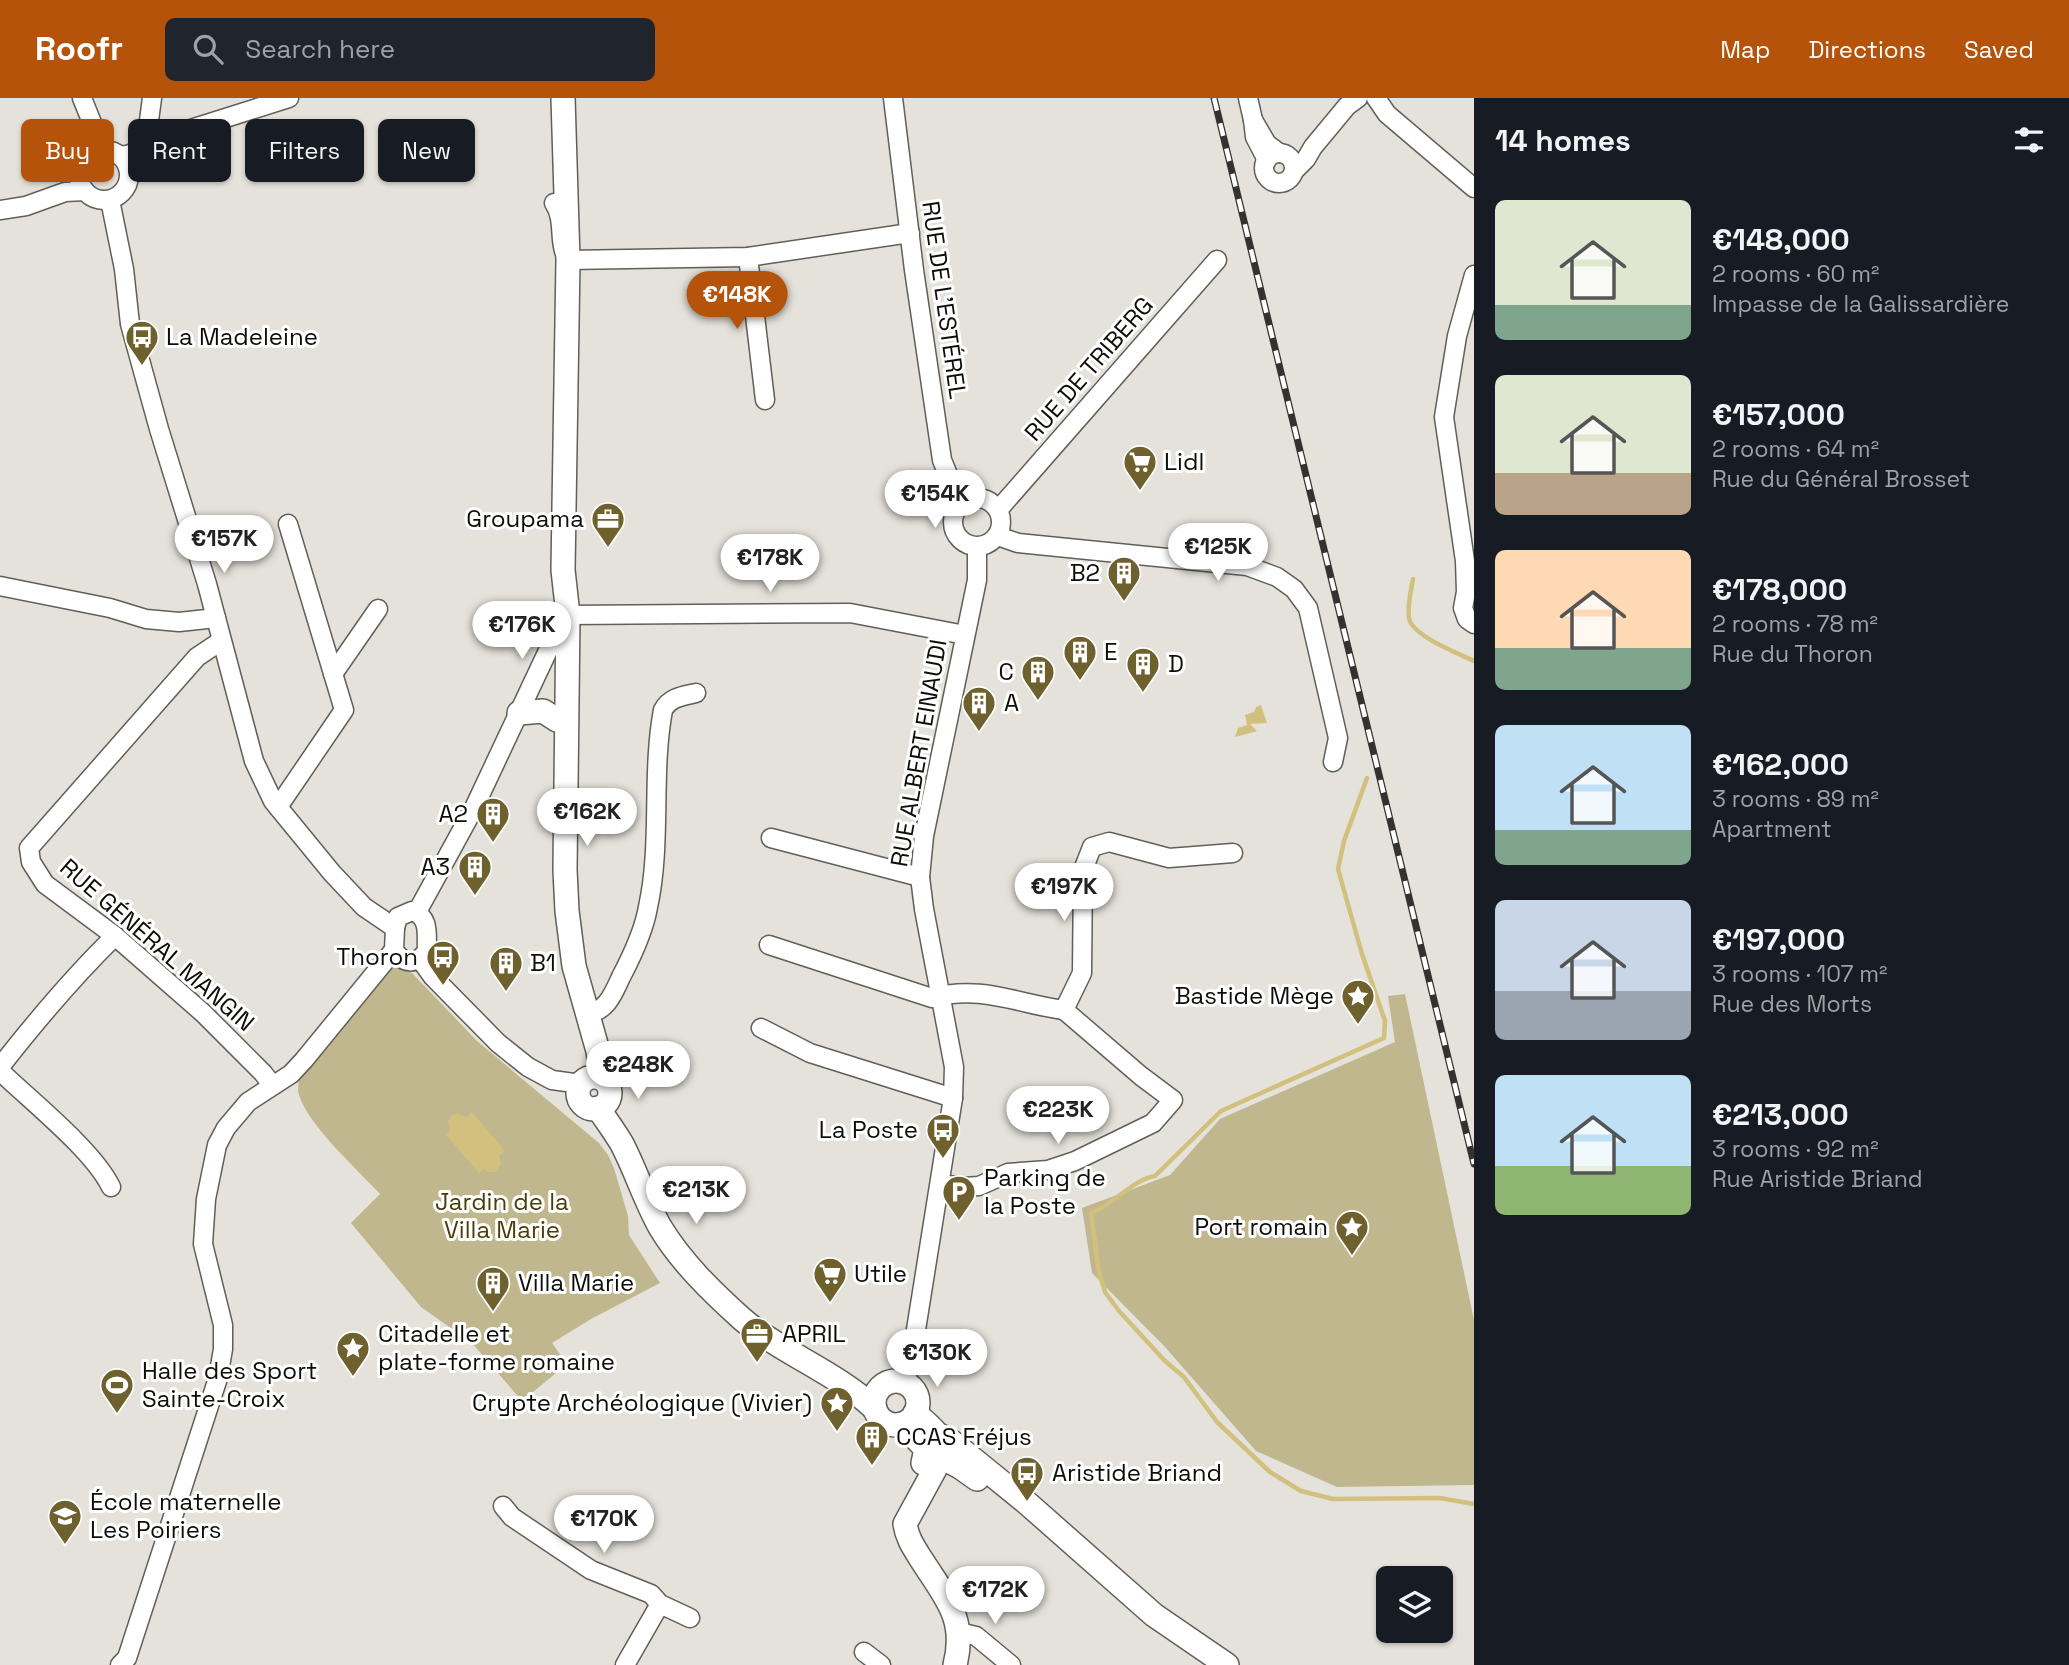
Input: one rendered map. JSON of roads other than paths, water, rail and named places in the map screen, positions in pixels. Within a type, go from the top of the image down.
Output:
[{"type":"main road","points":[[555,98],[556,556],[564,625],[558,720],[561,927],[573,1007],[597,1095],[660,1227],[676,1251],[711,1290],[744,1320],[781,1347],[857,1393],[878,1398]]},
{"type":"main road","points":[[563,98],[568,260],[563,570],[565,870],[574,966],[598,1051],[597,1095],[630,1129],[673,1231],[722,1291],[748,1316],[878,1398],[882,1420],[895,1425],[908,1419],[918,1403],[916,1395],[904,1383],[891,1381],[878,1398]]},
{"type":"main road","points":[[519,713],[543,711],[558,720]]},
{"type":"main road","points":[[908,1419],[935,1447],[1142,1618],[1208,1665]]},
{"type":"main road","points":[[949,1665],[954,1646],[950,1619],[898,1528],[901,1513],[935,1447],[951,1442],[1027,1503],[1154,1615],[1227,1665]]},
{"type":"main road","points":[[935,1447],[905,1524],[913,1547],[956,1618],[960,1642],[955,1665]]},
{"type":"street","points":[[82,98],[90,119]]},
{"type":"street","points":[[149,119],[152,98]]},
{"type":"street","points":[[222,119],[289,98]]},
{"type":"street","name":"RUE DE L'ESTÉREL","points":[[893,98],[942,460],[951,482],[968,500]]},
{"type":"street","points":[[1248,98],[1253,120],[1267,144],[1282,160],[1313,147],[1350,103],[1358,98]]},
{"type":"street","points":[[1344,111],[1378,103],[1474,188]]},
{"type":"street","points":[[80,182],[85,191],[101,200],[110,200],[120,194],[127,186],[129,173],[125,162],[114,153]]},
{"type":"street","points":[[120,156],[128,155]]},
{"type":"street","points":[[0,210],[26,206],[65,192],[85,191]]},
{"type":"street","points":[[110,200],[124,269],[130,324],[216,618],[254,761],[278,807],[332,873],[364,907],[395,928]]},
{"type":"street","points":[[554,204],[561,213],[562,251],[568,260],[748,257],[910,233]]},
{"type":"street","points":[[748,257],[765,400]]},
{"type":"street","name":"RUE DE TRIBERG","points":[[998,510],[1217,260]]},
{"type":"street","points":[[1474,275],[1457,336],[1444,417],[1465,561],[1464,608],[1467,619],[1474,624]]},
{"type":"street","points":[[985,499],[998,510],[1002,521],[998,536],[977,547],[960,540],[953,524],[957,509],[968,500],[985,499]]},
{"type":"street","points":[[278,807],[344,710],[288,524]]},
{"type":"street","points":[[998,536],[1018,543],[1247,566],[1277,577],[1294,589],[1308,608],[1338,738],[1333,762]]},
{"type":"street","name":"RUE ALBERT EINAUDI","points":[[904,1383],[911,1361],[940,1184],[953,1098],[954,1067],[920,877],[925,836],[977,580],[977,547]]},
{"type":"street","points":[[0,586],[110,608],[146,619],[179,622],[216,618]]},
{"type":"street","points":[[333,674],[378,609]]},
{"type":"street","points":[[417,912],[474,808],[552,642],[564,625],[850,613],[965,635]]},
{"type":"street","name":"RUE GÉNÉRAL MANGIN","points":[[221,641],[197,657],[29,848],[31,862],[45,884],[115,936],[203,1013],[272,1085]]},
{"type":"street","points":[[587,1014],[603,1009],[612,995],[631,959],[648,910],[653,879],[663,710],[667,703],[675,698],[696,693]]},
{"type":"street","points":[[771,838],[920,877]]},
{"type":"street","points":[[1064,1010],[1082,973],[1083,870],[1092,847],[1109,842],[1169,858],[1233,853]]},
{"type":"street","points":[[120,1665],[127,1658],[210,1407],[220,1368],[223,1325],[203,1244],[203,1224],[217,1145],[226,1128],[248,1102],[291,1074],[304,1060],[394,950],[398,918],[402,914],[417,912]]},
{"type":"street","points":[[394,950],[403,961],[412,962],[419,960],[426,951],[426,922],[417,912]]},
{"type":"street","points":[[111,1187],[104,1173],[73,1140],[0,1069],[41,1015],[115,936]]},
{"type":"street","points":[[769,945],[932,998],[955,992],[984,993],[1064,1010],[1141,1076],[1174,1100],[1153,1123],[1075,1161],[1048,1170],[1008,1173],[979,1186],[940,1184]]},
{"type":"street","points":[[419,960],[499,1043],[528,1067],[552,1080],[597,1095]]},
{"type":"street","points":[[761,1028],[810,1054],[953,1098]]},
{"type":"street","points":[[503,1506],[512,1517],[591,1570],[651,1594],[660,1604],[690,1618]]},
{"type":"street","points":[[625,1665],[660,1604]]},
{"type":"street","points":[[959,1632],[976,1636],[1011,1665]]},
{"type":"street","points":[[864,1652],[881,1665]]},
{"type":"waterway","points":[[1413,579],[1408,608],[1412,625],[1437,643],[1474,661]]},
{"type":"waterway","points":[[1367,778],[1344,841],[1338,869],[1362,954],[1385,1021],[1384,1038],[1221,1111],[1155,1176],[1139,1182],[1091,1213],[1099,1272],[1105,1292],[1119,1311],[1165,1361],[1184,1377],[1217,1422],[1270,1472],[1301,1491],[1333,1499],[1440,1498],[1474,1504]]},
{"type":"railway","points":[[1214,98],[1474,1164]]},
{"type":"place","name":"La Madeleine","points":[[142,367]]},
{"type":"place","name":"Lidl","points":[[1140,492]]},
{"type":"place","name":"Groupama","points":[[608,549]]},
{"type":"place","name":"B2","points":[[1124,603]]},
{"type":"place","name":"E","points":[[1080,682]]},
{"type":"place","name":"D","points":[[1143,694]]},
{"type":"place","name":"C","points":[[1038,702]]},
{"type":"place","name":"A","points":[[979,733]]},
{"type":"place","name":"A2","points":[[493,844]]},
{"type":"place","name":"A3","points":[[475,897]]},
{"type":"place","name":"Thoron","points":[[443,987]]},
{"type":"place","name":"B1","points":[[506,993]]},
{"type":"place","name":"Bastide Mège","points":[[1358,1026]]},
{"type":"place","name":"La Poste","points":[[943,1160]]},
{"type":"place","name":"Parking de la Poste","points":[[959,1222]]},
{"type":"place","name":"Port romain","points":[[1352,1257]]},
{"type":"place","name":"Utile","points":[[830,1304]]},
{"type":"place","name":"Villa Marie","points":[[493,1313]]},
{"type":"place","name":"APRIL","points":[[757,1364]]},
{"type":"place","name":"Citadelle et plate-forme romaine","points":[[353,1378]]},
{"type":"place","name":"Halle des Sport Sainte-Croix","points":[[117,1415]]},
{"type":"place","name":"Crypte Archéologique (Vivier)","points":[[837,1433]]},
{"type":"place","name":"CCAS Fréjus","points":[[872,1467]]},
{"type":"place","name":"Aristide Briand","points":[[1027,1503]]},
{"type":"place","name":"École maternelle Les Poiriers","points":[[65,1546]]},
{"type":"park label","name":"Jardin de la Villa Marie","points":[[502,1216]]}]
